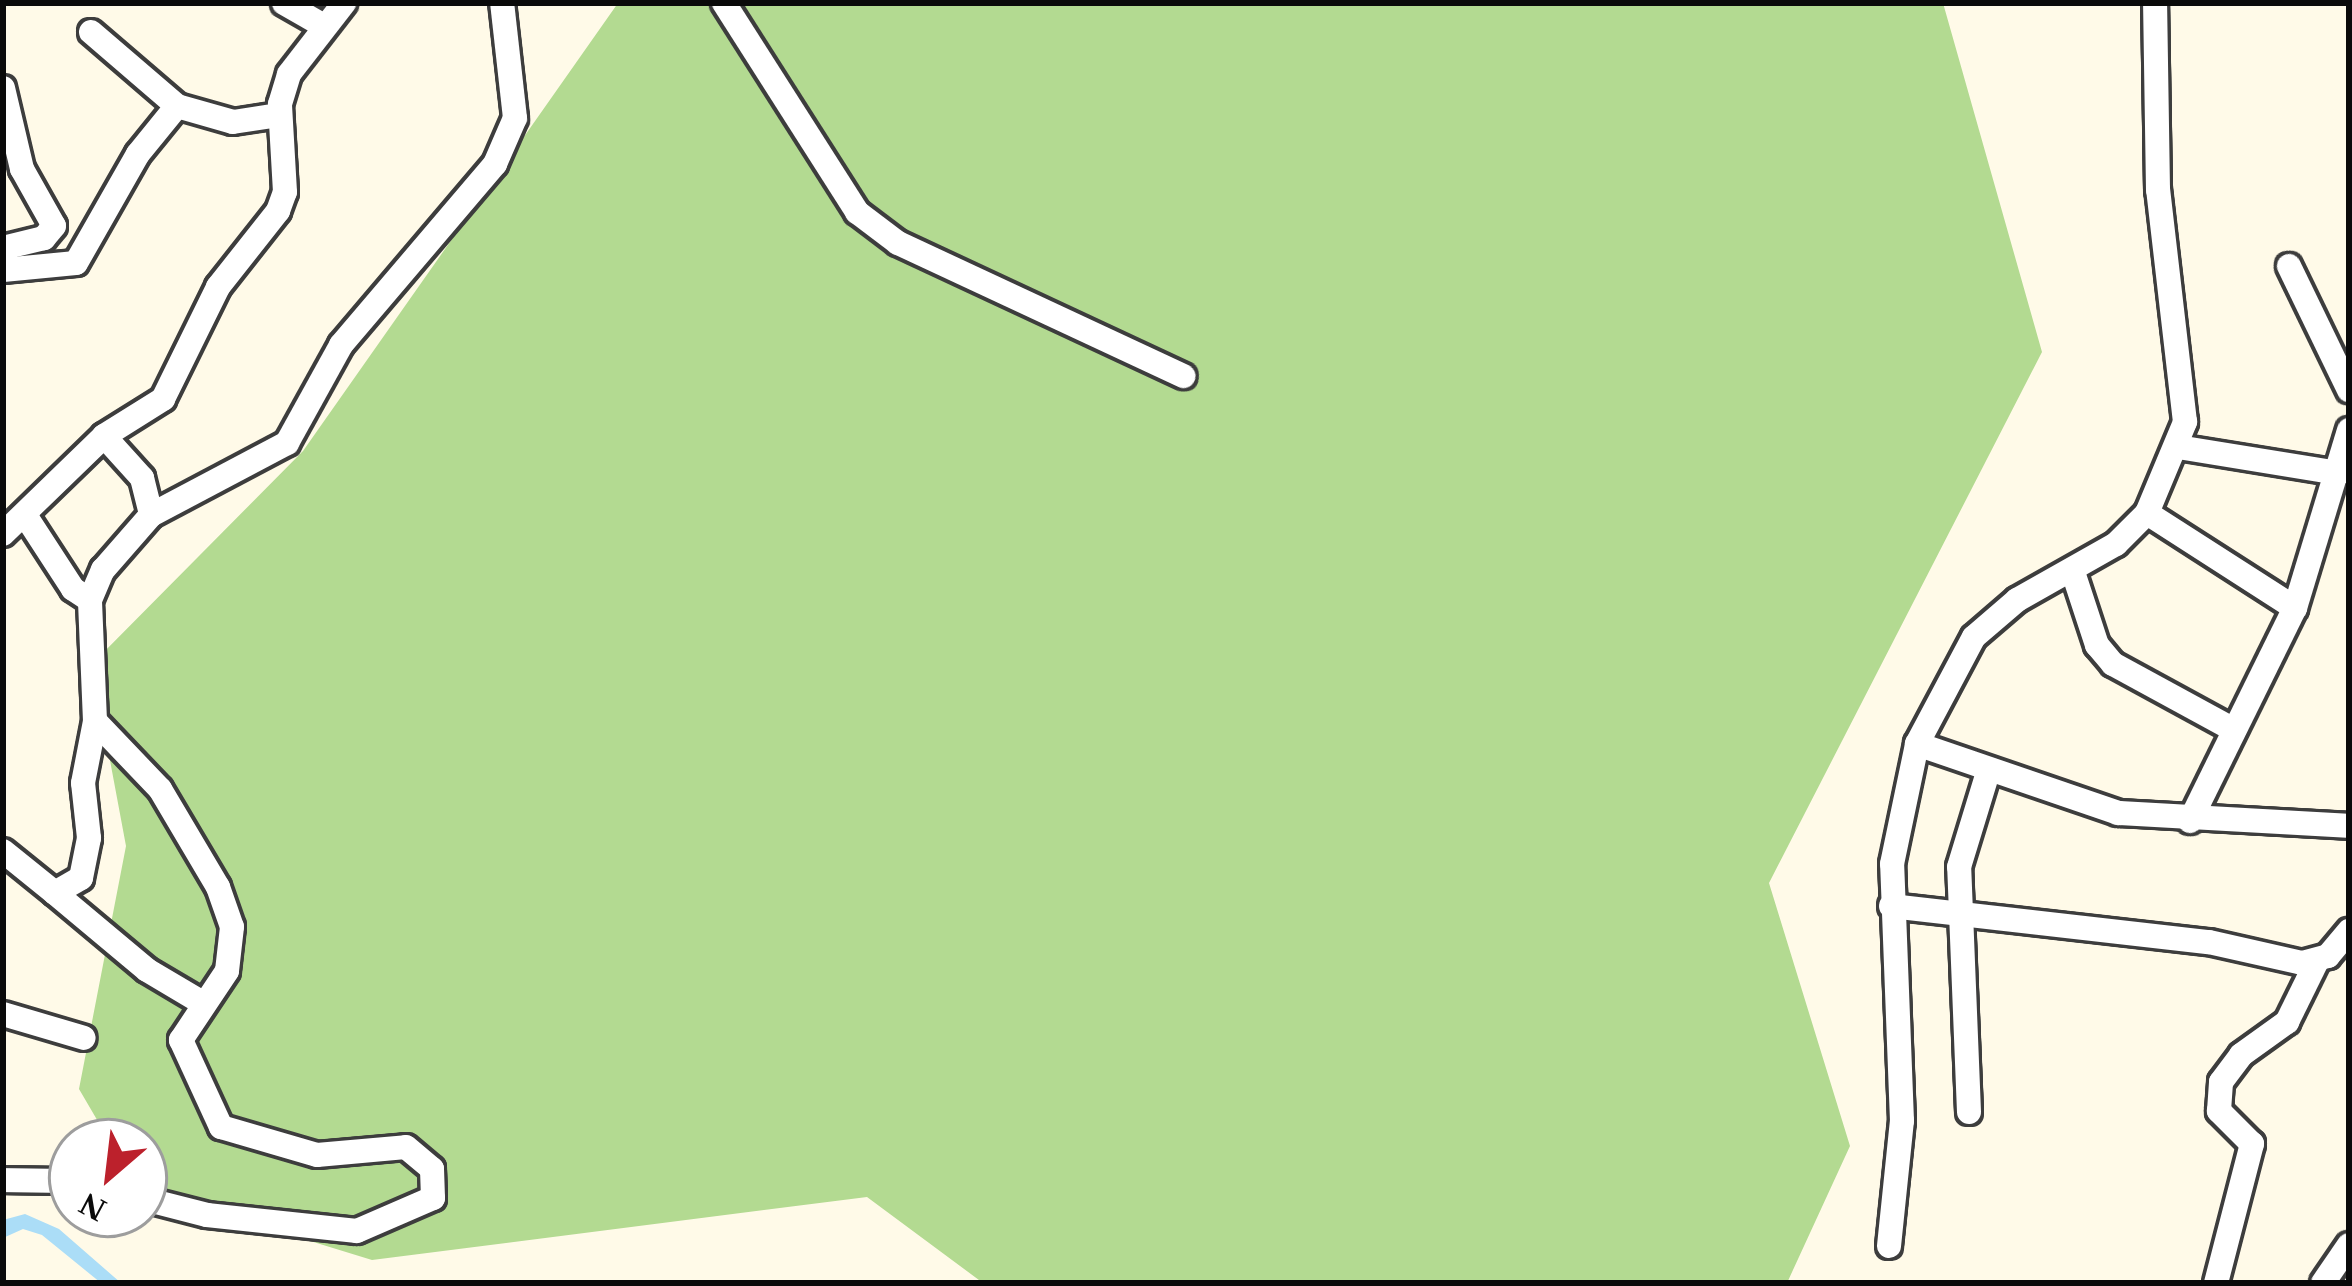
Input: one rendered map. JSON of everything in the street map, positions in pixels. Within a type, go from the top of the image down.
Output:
[{"type":"street","points":[[284,3],[324,26]]},
{"type":"street","points":[[3,534],[104,436],[155,410],[218,287],[278,211],[285,168],[279,115],[289,74],[344,3]]},
{"type":"street","points":[[55,893],[72,889],[87,862],[83,783],[95,722],[90,600],[123,540],[151,515],[287,443],[341,345],[495,164],[515,118],[502,3]]},
{"type":"street","points":[[724,3],[857,212],[898,243],[1183,376]]},
{"type":"street","points":[[1889,1246],[1903,1121],[1891,906],[1898,816],[1916,744],[1974,637],[2017,600],[2073,572],[2147,513],[2178,447],[2184,376],[2158,190],[2155,3]]},
{"type":"street","points":[[92,32],[177,106],[233,122],[279,115]]},
{"type":"street","points":[[3,88],[22,169],[54,226],[44,238],[3,248]]},
{"type":"street","points":[[3,269],[76,263],[138,154],[177,106]]},
{"type":"street","points":[[2289,266],[2349,390]]},
{"type":"street","points":[[2190,821],[2295,608],[2349,430]]},
{"type":"street","points":[[104,436],[142,478],[151,515]]},
{"type":"street","points":[[2178,447],[2339,473]]},
{"type":"street","points":[[2147,513],[2295,608]]},
{"type":"street","points":[[25,515],[73,589],[90,600]]},
{"type":"street","points":[[2073,572],[2097,645],[2113,664],[2234,730]]},
{"type":"street","points":[[95,722],[160,789],[218,887],[235,948],[181,1040],[221,1127],[317,1155],[406,1147],[432,1169],[433,1198],[357,1231],[208,1215],[168,1204]]},
{"type":"street","points":[[1916,744],[2118,813],[2190,821],[2349,826]]},
{"type":"street","points":[[1969,1112],[1959,914],[1964,837],[1989,770]]},
{"type":"street","points":[[3,851],[147,970],[201,1002]]},
{"type":"street","points":[[1891,906],[2210,942],[2316,963]]},
{"type":"street","points":[[2216,1283],[2252,1144],[2219,1111],[2221,1082],[2241,1055],[2287,1022],[2316,963],[2349,931]]},
{"type":"street","points":[[3,1014],[84,1038]]},
{"type":"street","points":[[3,1180],[48,1181]]},
{"type":"street","points":[[2323,1283],[2349,1245]]},
{"type":"green space","points":[[618,3],[1943,3],[2042,352],[1769,883],[1850,1146],[1787,1283],[983,1283],[867,1197],[372,1260],[168,1197],[168,1118],[96,1118],[79,1089],[126,846],[92,664],[303,451]]},
{"type":"water","points":[[25,1214],[48,1224],[48,1238],[69,1238],[121,1283],[101,1283],[42,1235],[23,1229],[3,1238],[3,1220]]}]
